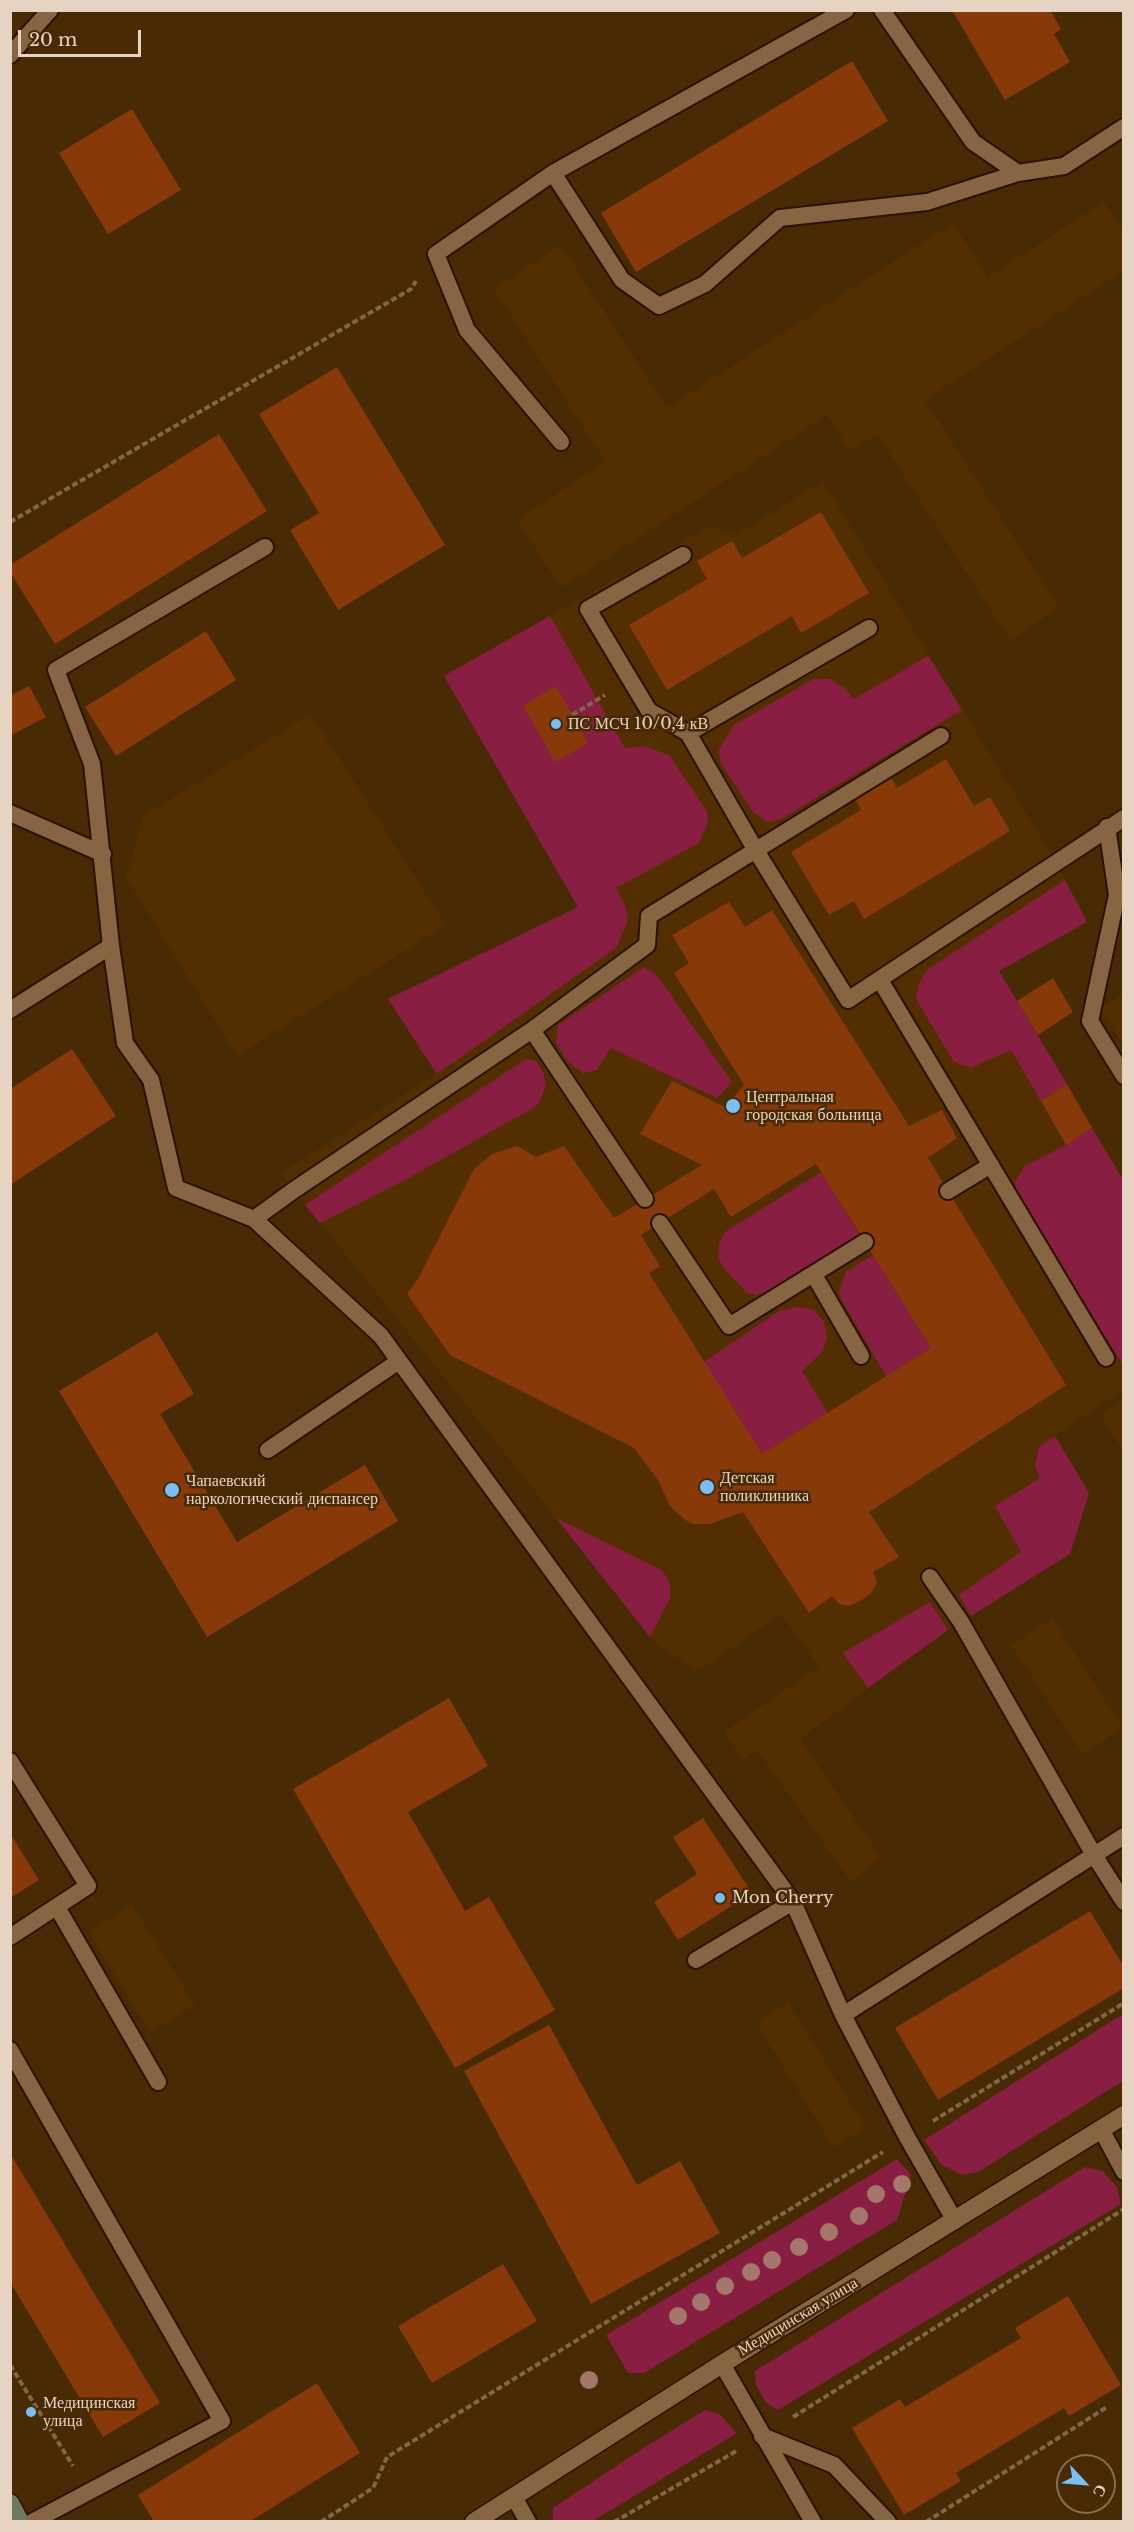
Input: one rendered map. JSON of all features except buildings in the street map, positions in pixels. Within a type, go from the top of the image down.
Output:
[{"type":"street","name":"Медицинская улица","points":[[474,2522],[722,2364],[1124,2115]]},
{"type":"street","points":[[10,2503],[20,2522]]},
{"type":"lane","points":[[10,55],[50,10]]},
{"type":"lane","points":[[561,442],[467,330],[436,254],[553,173],[846,10]]},
{"type":"lane","points":[[882,10],[974,142],[1018,173]]},
{"type":"lane","points":[[553,173],[622,280],[659,306],[705,284],[780,218],[927,202],[1018,173],[1064,166],[1124,127]]},
{"type":"lane","points":[[265,547],[56,670],[92,764],[111,946],[125,1043],[151,1080],[176,1188],[254,1219],[381,1336],[793,1902],[843,2014],[907,2137],[955,2221]]},
{"type":"lane","points":[[683,555],[588,609],[649,711],[688,733],[755,849],[848,1000],[1107,827],[1124,818]]},
{"type":"lane","points":[[688,733],[868,628]]},
{"type":"lane","points":[[254,1219],[532,1030],[646,945],[649,916],[941,736]]},
{"type":"lane","points":[[10,813],[103,855]]},
{"type":"lane","points":[[1107,827],[1118,896],[1090,1020],[1124,1076]]},
{"type":"lane","points":[[10,1011],[111,946]]},
{"type":"lane","points":[[880,980],[1106,1358]]},
{"type":"lane","points":[[532,1030],[645,1199]]},
{"type":"lane","points":[[948,1191],[991,1165]]},
{"type":"lane","points":[[660,1222],[729,1326],[865,1242]]},
{"type":"lane","points":[[814,1275],[861,1356]]},
{"type":"lane","points":[[268,1450],[399,1361]]},
{"type":"lane","points":[[930,1577],[961,1622],[1094,1855],[1124,1902]]},
{"type":"lane","points":[[10,1761],[88,1886],[10,1937]]},
{"type":"lane","points":[[843,2014],[1124,1836]]},
{"type":"lane","points":[[696,1960],[793,1902]]},
{"type":"lane","points":[[57,1907],[158,2082]]},
{"type":"lane","points":[[10,2050],[222,2421],[32,2522]]},
{"type":"lane","points":[[1101,2129],[1124,2172]]},
{"type":"lane","points":[[722,2364],[813,2522]]},
{"type":"lane","points":[[762,2436],[834,2465],[888,2522]]},
{"type":"lane","points":[[514,2497],[528,2522]]},
{"type":"path","points":[[10,522],[411,289],[436,254]]},
{"type":"path","points":[[572,715],[631,680]]},
{"type":"path","points":[[321,2522],[373,2488],[387,2457],[1124,2003]]},
{"type":"path","points":[[614,2522],[762,2436],[1124,2209]]},
{"type":"path","points":[[10,2365],[88,2491]]},
{"type":"path","points":[[926,2522],[1107,2408]]},
{"type":"shaded area","points":[[1104,202],[1123,231],[1123,271],[925,400],[1059,608],[1010,640],[877,434],[850,451],[827,415],[561,588],[517,520],[605,461],[494,289],[561,245],[667,408],[953,223],[988,277]]},
{"type":"shaded area","name":"Центральная городская больница","points":[[823,481],[1056,862],[1087,922],[999,971],[1124,1180],[1123,1390],[1055,1436],[1089,1493],[1070,1554],[948,1630],[800,1739],[881,1857],[851,1882],[757,1750],[743,1760],[724,1732],[819,1667],[781,1614],[699,1671],[659,1647],[281,1173],[436,1074],[388,999],[578,907],[444,676],[710,526],[737,534]]},
{"type":"shaded area","points":[[550,616],[625,748],[644,746],[669,755],[707,811],[708,823],[699,843],[616,888],[625,905],[628,920],[616,948],[437,1074],[388,999],[578,907],[444,676]]},
{"type":"shaded area","points":[[928,656],[962,710],[781,819],[768,822],[753,812],[720,762],[719,749],[734,725],[813,679],[829,679],[844,688],[854,699]]},
{"type":"shaded area","points":[[311,714],[446,925],[237,1056],[126,878],[143,816]]},
{"type":"shaded area","points":[[1065,880],[1087,922],[999,971],[1067,1084],[1041,1101],[1011,1050],[971,1068],[954,1062],[916,999],[919,983],[928,969]]},
{"type":"shaded area","points":[[644,967],[656,974],[732,1082],[717,1098],[611,1048],[597,1070],[583,1073],[568,1062],[556,1043],[558,1025]]},
{"type":"shaded area","points":[[1123,994],[1123,1045],[1100,1008]]},
{"type":"shaded area","points":[[526,1059],[536,1061],[543,1072],[546,1084],[540,1101],[535,1107],[405,1180],[320,1223],[305,1205]]},
{"type":"shaded area","points":[[1092,1128],[1123,1180],[1123,1365],[1017,1196],[1015,1182],[1025,1166],[1066,1145]]},
{"type":"shaded area","points":[[821,1172],[859,1234],[766,1293],[756,1295],[747,1293],[724,1269],[718,1257],[719,1243],[725,1232]]},
{"type":"shaded area","points":[[873,1255],[931,1348],[886,1376],[840,1297],[839,1291],[846,1272]]},
{"type":"shaded area","points":[[798,1307],[812,1309],[824,1321],[827,1338],[823,1351],[802,1371],[828,1413],[762,1454],[704,1362],[779,1311]]},
{"type":"shaded area","points":[[1123,1399],[1123,1451],[1100,1415]]},
{"type":"shaded area","points":[[1055,1436],[1089,1493],[1070,1554],[971,1616],[959,1595],[1021,1552],[995,1506],[1040,1478],[1035,1466],[1039,1447]]},
{"type":"shaded area","points":[[556,1518],[662,1570],[669,1581],[671,1596],[650,1637]]},
{"type":"shaded area","points":[[930,1602],[948,1630],[868,1688],[843,1653]]},
{"type":"shaded area","points":[[1052,1618],[1123,1728],[1083,1755],[1011,1645]]},
{"type":"shaded area","points":[[132,1904],[195,2005],[150,2032],[88,1932]]},
{"type":"shaded area","points":[[788,2002],[866,2128],[834,2148],[756,2023]]},
{"type":"shaded area","points":[[1123,2014],[1123,2081],[978,2172],[962,2175],[941,2164],[924,2140]]},
{"type":"shaded area","points":[[897,2159],[911,2175],[897,2220],[644,2373],[628,2373],[606,2335]]},
{"type":"shaded area","points":[[1085,2167],[1103,2171],[1117,2187],[1121,2204],[778,2410],[766,2403],[756,2385],[755,2371]]},
{"type":"shaded area","points":[[705,2410],[719,2414],[737,2433],[593,2521],[553,2521],[553,2508]]},
{"type":"place","name":"ПС МСЧ 10/0,4 кВ","points":[[556,724]]},
{"type":"place","name":"Центральная городская больница","points":[[733,1106]]},
{"type":"place","name":"Детская поликлиника","points":[[707,1487]]},
{"type":"place","name":"Чапаевский наркологический диспансер","points":[[172,1490]]},
{"type":"place","name":"Mon Cherry","points":[[720,1898]]},
{"type":"place","name":"Медицинская улица","points":[[31,2412]]}]
